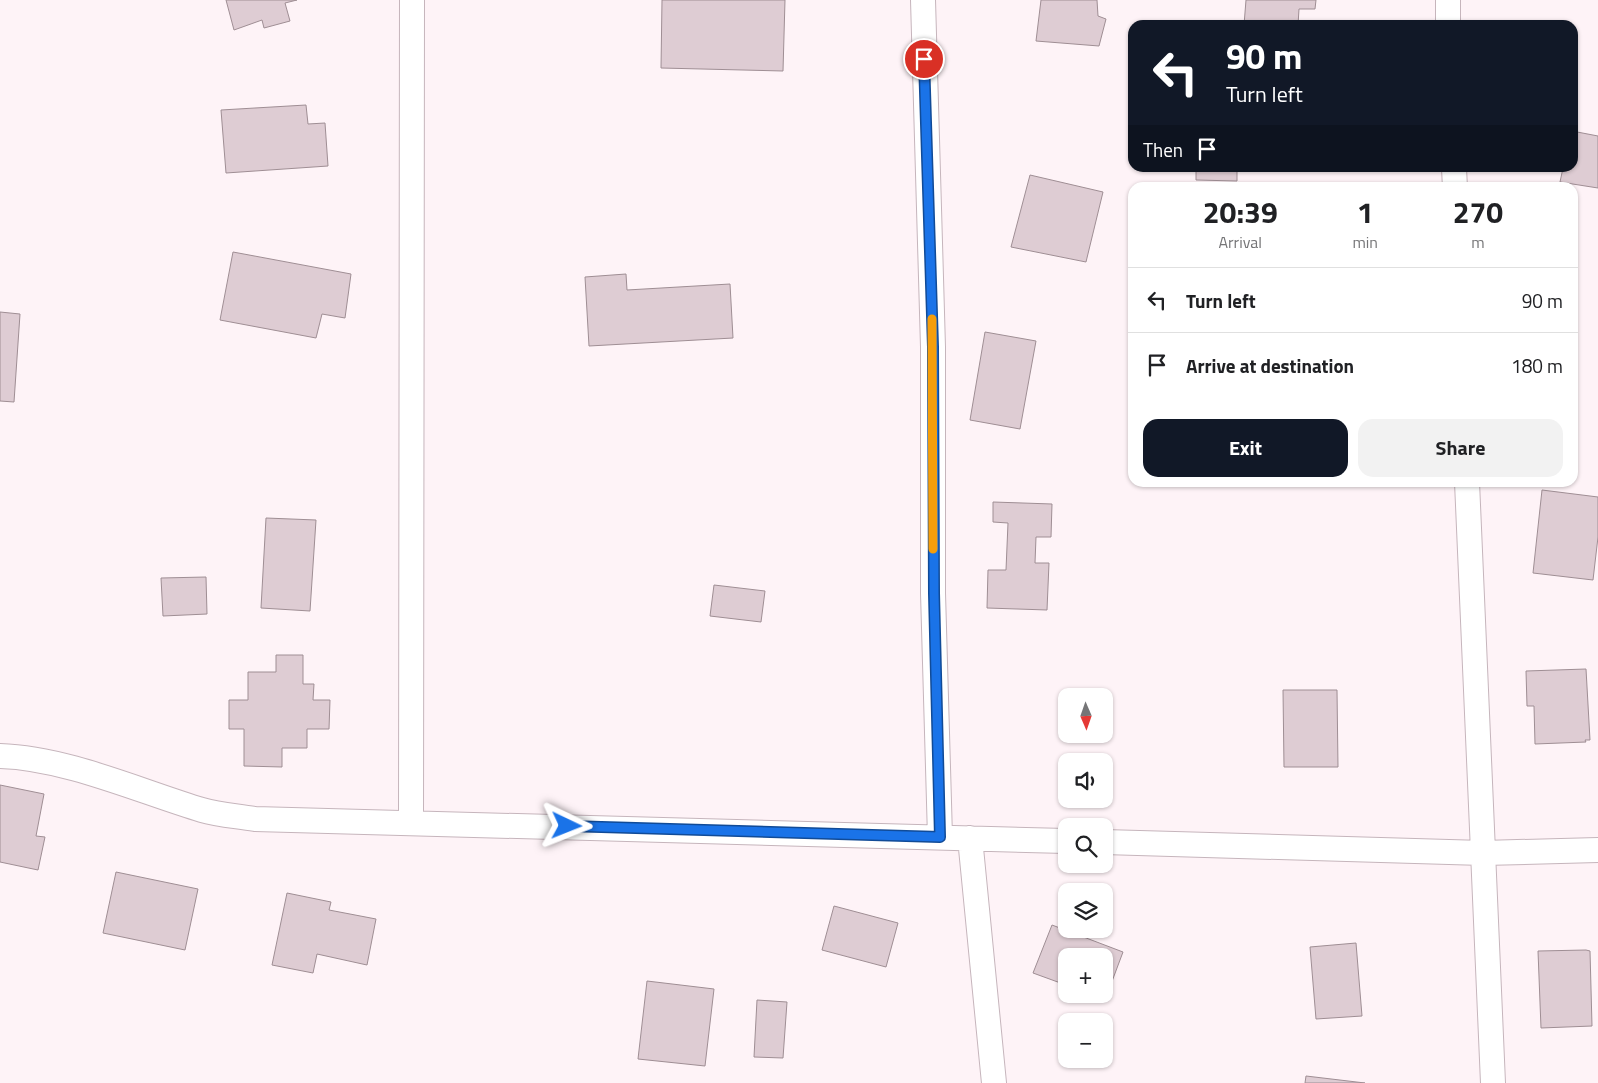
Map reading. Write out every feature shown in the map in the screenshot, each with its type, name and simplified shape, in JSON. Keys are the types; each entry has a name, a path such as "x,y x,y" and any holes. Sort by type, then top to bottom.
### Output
{"street":[{"path":"411,822 412,0"},
{"path":"923,0 933,347 934,593 940,837"},
{"path":"1448,0 1448,20"},
{"path":"1467,487 1492,1083"},
{"path":"0,756 15,756 94,774 205,811 255,819 1058,841"},
{"path":"970,838 994,1083"},
{"path":"1113,842 1483,853 1598,850"}],"building":[{"path":"226,0 297,0 285,3 290,21 264,28 262,20 234,30"},
{"path":"662,0 785,0 783,71 661,68"},
{"path":"1041,0 1097,0 1098,16 1106,19 1099,46 1036,41"},
{"path":"1246,0 1316,0 1315,9 1299,9 1298,20 1244,20"},
{"path":"306,105 308,124 325,123 328,166 226,173 221,110"},
{"path":"1578,132 1598,136 1598,188 1578,185 1578,182 1560,182 1562,172 1578,172"},
{"path":"1196,172 1237,172 1237,181 1196,180"},
{"path":"1030,175 1103,192 1086,262 1011,247"},
{"path":"233,252 351,274 345,318 322,314 316,338 220,320"},
{"path":"626,274 627,290 730,284 733,338 589,346 585,277"},
{"path":"0,312 20,314 14,402 0,401"},
{"path":"985,332 1036,341 1020,429 970,420"},
{"path":"1542,490 1598,497 1598,537 1593,580 1533,573"},
{"path":"993,502 1052,504 1051,537 1036,537 1035,563 1049,563 1047,610 987,608 988,570 1006,570 1008,523 993,522"},
{"path":"266,518 316,520 310,611 261,608"},
{"path":"206,577 207,614 163,616 161,578"},
{"path":"714,585 765,591 761,622 710,616"},
{"path":"276,655 303,655 303,684 314,684 313,700 330,700 329,729 307,729 307,748 282,748 282,767 244,766 244,729 229,729 229,700 248,700 248,672 276,672"},
{"path":"1586,669 1590,740 1585,740 1586,742 1535,744 1534,706 1527,706 1526,671"},
{"path":"1283,690 1337,690 1338,767 1284,767"},
{"path":"0,785 44,794 36,836 45,837 38,870 0,862"},
{"path":"116,872 198,889 185,950 103,933"},
{"path":"287,893 331,902 329,910 376,919 367,965 317,954 313,973 272,965"},
{"path":"834,906 898,923 886,967 822,950"},
{"path":"1052,925 1058,927 1058,938 1086,938 1112,948 1058,948 1058,982 1033,973"},
{"path":"1356,943 1362,1016 1316,1019 1310,947"},
{"path":"1113,948 1123,952 1113,979"},
{"path":"1538,951 1590,951 1592,1026 1541,1028"},
{"path":"647,981 714,989 705,1066 638,1059"},
{"path":"757,1000 787,1002 783,1058 754,1057"},
{"path":"1306,1076 1365,1083 1305,1083"}],"slow traffic":[{"path":"932,319 933,549"}],"route":[{"path":"567,826 940,837 934,593 933,347 924,59"}]}
